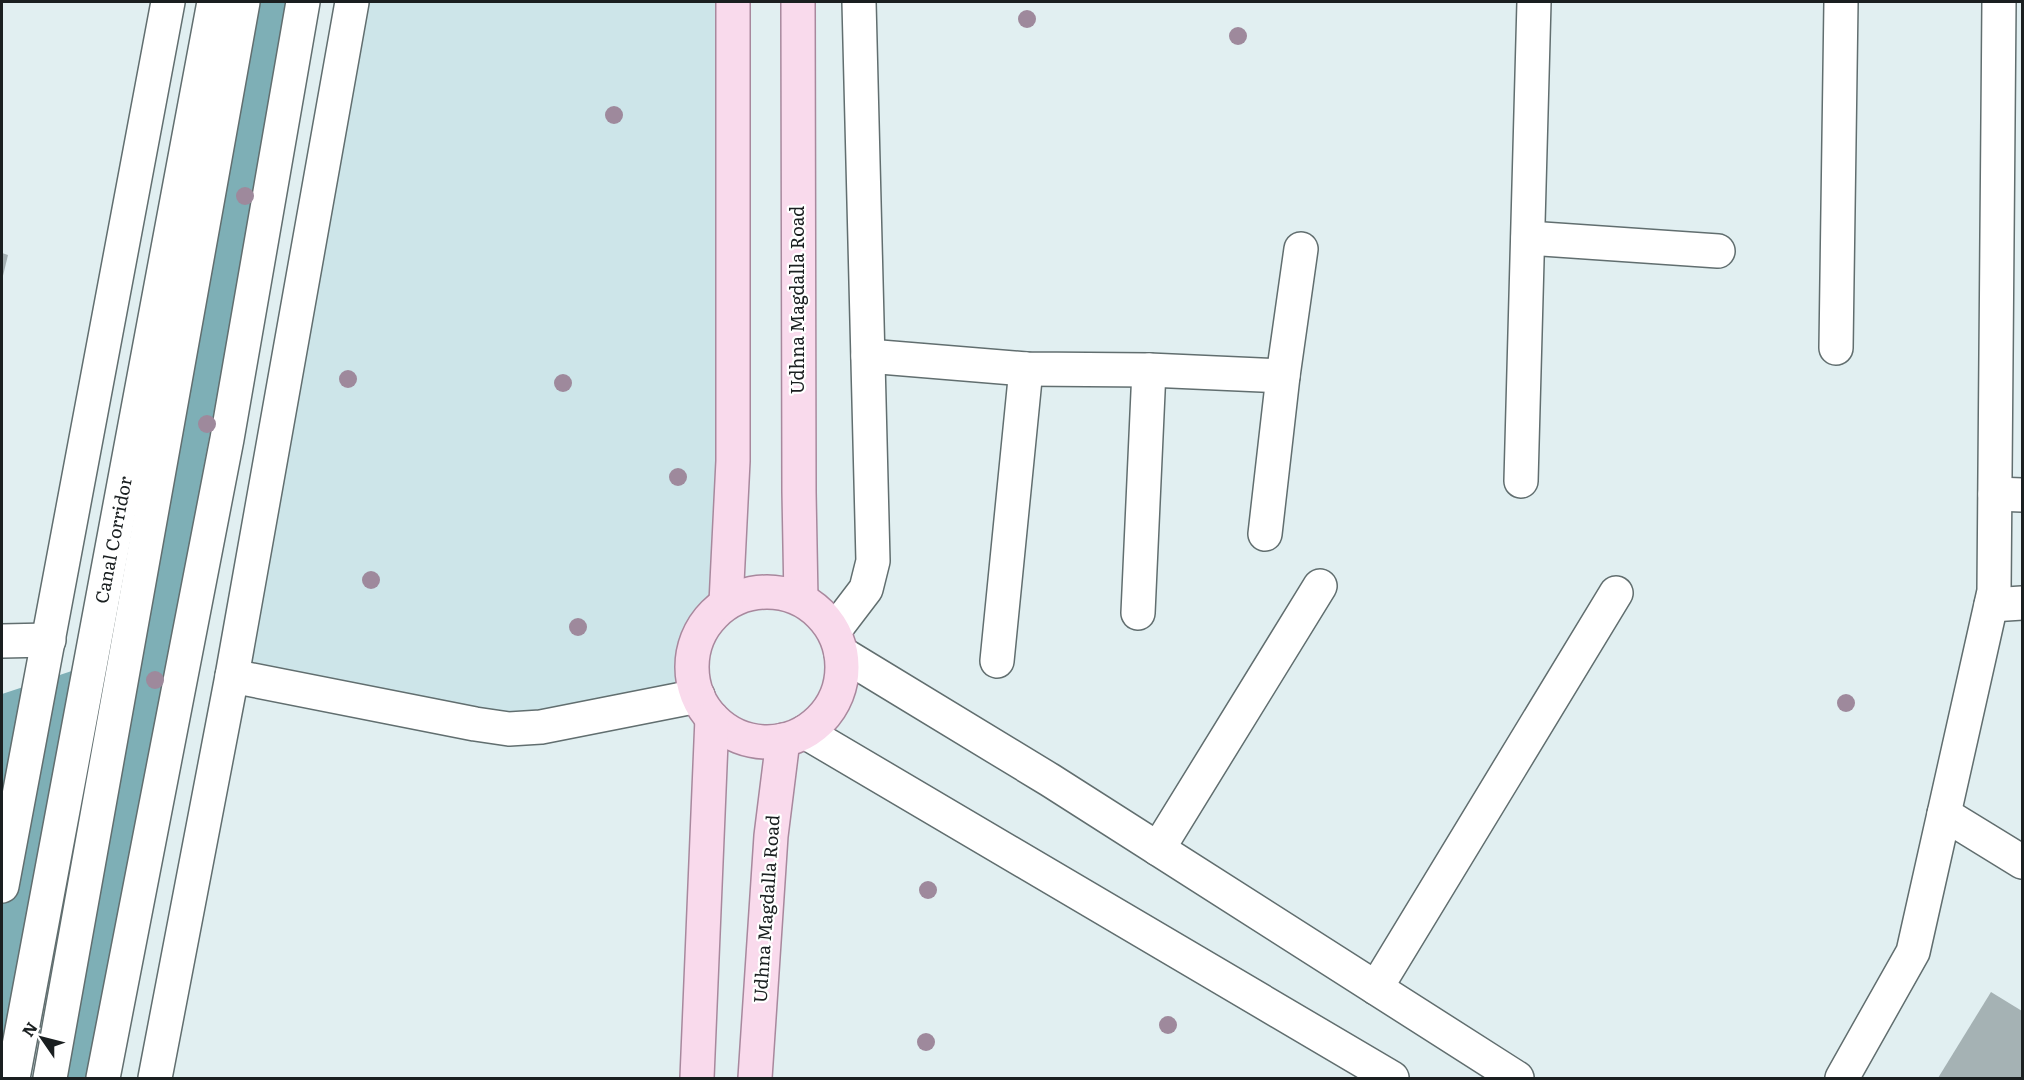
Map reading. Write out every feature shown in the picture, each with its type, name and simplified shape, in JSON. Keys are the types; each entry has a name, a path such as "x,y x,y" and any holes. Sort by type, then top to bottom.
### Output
{"main road":[{"path":"726,603 734,461 734,2"},
{"name":"Udhna Magdalla Road","path":"798,2 801,599"},
{"path":"697,1078 705,707 692,670 695,645 707,621 726,603 750,593 776,592 801,599 820,612 838,642 842,676 836,698 823,717 794,736 757,741 732,734 705,707"},
{"name":"Udhna Magdalla Road","path":"754,1078 771,836 794,736"}],"street":[{"path":"2,886 168,2"},
{"name":"Canal Corridor","path":"13,1078 214,2"},
{"path":"50,1078 243,2"},
{"path":"103,1078 227,439 303,2"},
{"path":"156,1078 232,676 352,2"},
{"path":"859,2 873,561 866,589 838,642 1517,1078"},
{"path":"1521,481 1534,2"},
{"path":"1836,348 1841,2"},
{"path":"1848,1076 1912,952 1944,814 2007,604 1994,591 2009,494 2010,146 1999,2"},
{"path":"1528,238 1718,251"},
{"path":"1266,534 1283,376 1301,249"},
{"path":"868,356 1026,369 1149,370 1283,376"},
{"path":"997,661 1026,369"},
{"path":"1138,613 1149,370"},
{"path":"1158,849 1320,586"},
{"path":"1376,988 1616,593"},
{"path":"2,641 48,640"},
{"path":"232,676 509,729 705,707"},
{"path":"794,736 1392,1078"},
{"path":"1944,814 2022,862"}],"shaded area":[{"path":"354,2 727,2 723,599 706,616 692,641 688,670 689,689 539,720 242,670"}],"water":[{"path":"93,664 2,1078 2,694"}],"building":[{"path":"2,253 8,255 2,280"},
{"path":"1991,992 2022,1011 2022,1078 1938,1078"}],"waterway":[{"path":"74,1078 273,2"}]}
